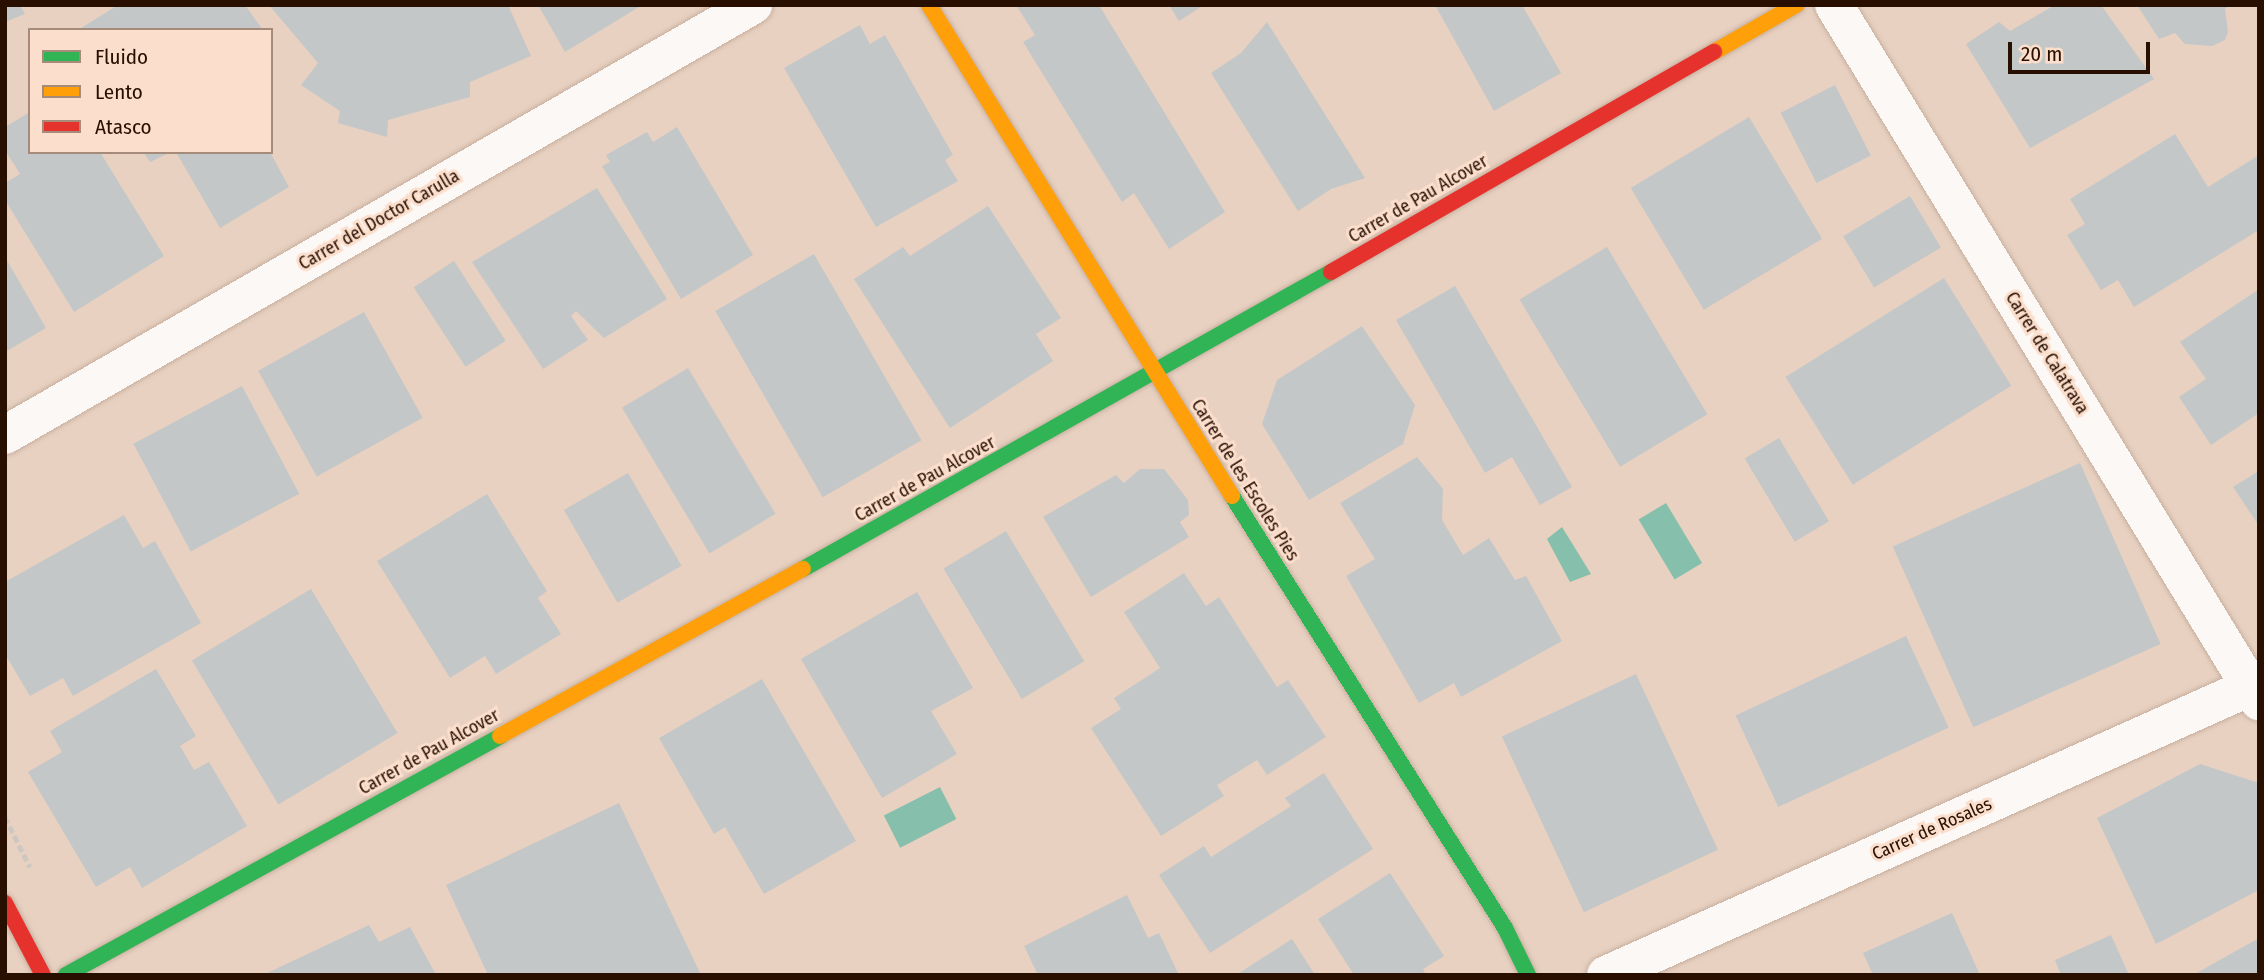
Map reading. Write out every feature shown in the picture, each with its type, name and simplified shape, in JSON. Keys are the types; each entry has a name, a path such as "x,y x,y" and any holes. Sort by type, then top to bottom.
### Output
{"street":[{"name":"Carrer del Doctor Carulla","path":"5,435 753,5"},
{"name":"Carrer de les Escoles Pies","path":"929,5 1505,928 1528,975"},
{"name":"Carrer de Pau Alcover","path":"66,975 1157,372 1796,5"},
{"name":"Carrer de Calatrava","path":"1834,5 2256,691"},
{"name":"Carrer de Rosales","path":"1606,975 2256,691"},
{"path":"5,903 43,975"}],"shaded area":[{"path":"1666,503 1702,563 1675,579 1639,519"},
{"path":"1562,527 1591,574 1570,582 1547,539"},
{"path":"940,787 956,819 900,848 884,816"}],"building":[{"path":"5,5 20,5 25,14 5,22"},
{"path":"118,5 245,5 262,28 81,28"},
{"path":"269,5 508,5 531,56 470,82 470,97 388,120 387,137 338,123 340,111 301,85 318,63"},
{"path":"538,5 638,5 639,7 565,52"},
{"path":"1016,5 1099,5 1225,212 1169,249 1134,193 1122,202 1023,42 1035,35"},
{"path":"1169,5 1204,5 1179,21"},
{"path":"1435,5 1522,5 1561,73 1494,111"},
{"path":"2055,5 2101,5 2154,79 2030,148 1966,44 1999,22 2010,31"},
{"path":"2137,5 2230,5 2225,9 2228,32 2225,40 2212,46 2185,44 2175,33 2159,39"},
{"path":"1267,22 1365,178 1331,189 1298,211 1211,73 1241,53"},
{"path":"860,25 870,44 885,35 953,155 945,160 958,181 876,227 784,68"},
{"path":"1835,85 1871,155 1817,183 1781,113"},
{"path":"28,113 28,154 101,154 164,256 74,312 5,200 5,183 20,174 5,150 5,127"},
{"path":"1749,117 1822,239 1704,310 1631,188"},
{"path":"677,127 753,255 681,299 602,166 610,162 606,155 647,132 653,142"},
{"path":"2175,134 2208,187 2259,155 2259,230 2134,307 2118,280 2101,290 2067,235 2085,224 2070,199"},
{"path":"144,154 167,154 150,162"},
{"path":"177,154 271,154 289,187 220,228"},
{"path":"597,188 667,299 604,338 576,311 571,316 588,340 543,369 472,262"},
{"path":"1910,196 1941,247 1874,288 1843,236"},
{"path":"988,206 1061,318 1036,334 1053,361 950,428 854,279 903,247 910,256"},
{"path":"1607,247 1707,414 1620,467 1520,300"},
{"path":"814,254 922,440 823,497 715,311"},
{"path":"5,257 46,328 5,352"},
{"path":"454,261 506,341 465,367 414,287"},
{"path":"1944,278 2011,386 1853,485 1785,377"},
{"path":"1455,286 1572,487 1540,505 1512,457 1485,473 1396,320"},
{"path":"2259,289 2259,413 2211,445 2179,397 2206,379 2180,342"},
{"path":"364,312 423,418 317,476 258,371"},
{"path":"1362,326 1415,405 1403,444 1309,500 1262,424 1277,380"},
{"path":"688,368 776,514 710,553 622,408"},
{"path":"242,386 299,494 191,551 133,444"},
{"path":"1779,438 1829,521 1795,542 1745,459"},
{"path":"1417,457 1443,489 1442,520 1463,555 1489,538 1515,580 1526,576 1562,641 1461,697 1454,683 1419,703 1346,576 1375,559 1340,503"},
{"path":"2080,463 2161,644 1973,727 1893,546"},
{"path":"1140,469 1164,469 1188,500 1189,515 1180,522 1189,537 1091,597 1043,517 1116,475 1124,483"},
{"path":"2259,471 2259,526 2233,487"},
{"path":"628,473 682,566 617,603 564,510"},
{"path":"487,494 547,591 538,598 561,634 496,674 485,656 450,678 377,561"},
{"path":"124,515 143,548 155,541 201,623 73,696 63,678 30,696 5,654 5,582"},
{"path":"1006,531 1084,661 1022,699 943,569"},
{"path":"1184,573 1206,606 1219,597 1277,687 1288,680 1326,737 1267,775 1257,760 1217,785 1224,796 1161,836 1091,728 1121,709 1114,698 1160,668 1124,612"},
{"path":"311,589 398,733 278,805 192,661"},
{"path":"917,592 973,688 931,711 957,754 882,798 801,659"},
{"path":"1906,636 1949,728 1778,807 1736,715"},
{"path":"156,669 196,736 180,746 194,770 209,762 247,826 142,888 130,867 96,887 28,772 62,752 50,731"},
{"path":"1636,674 1718,850 1584,912 1502,737"},
{"path":"762,679 856,841 764,894 725,827 714,834 659,738"},
{"path":"2200,764 2259,783 2259,890 2156,944 2097,818"},
{"path":"1324,773 1373,849 1210,953 1159,875 1204,846 1211,857 1291,806 1285,798"},
{"path":"619,803 701,975 488,975 446,885"},
{"path":"1390,873 1444,956 1423,969 1426,975 1354,975 1318,919"},
{"path":"1127,895 1148,938 1159,933 1179,975 1038,975 1024,946"},
{"path":"1952,913 1980,975 1873,975 1863,953"},
{"path":"369,925 379,942 410,927 435,973 263,975"},
{"path":"2111,935 2129,975 2061,975 2055,960"},
{"path":"2259,938 2259,975 2193,975"},
{"path":"1292,939 1315,975 1236,975"}],"traffic: fast":[{"path":"803,569 1331,272"},
{"path":"1232,496 1505,928 1528,975"},
{"path":"66,975 500,736"}],"traffic: slow":[{"path":"929,5 1232,496"},
{"path":"1714,52 1796,5"},
{"path":"500,736 803,569"}],"traffic: jam":[{"path":"1331,272 1714,52"},
{"path":"5,903 43,975"}]}
